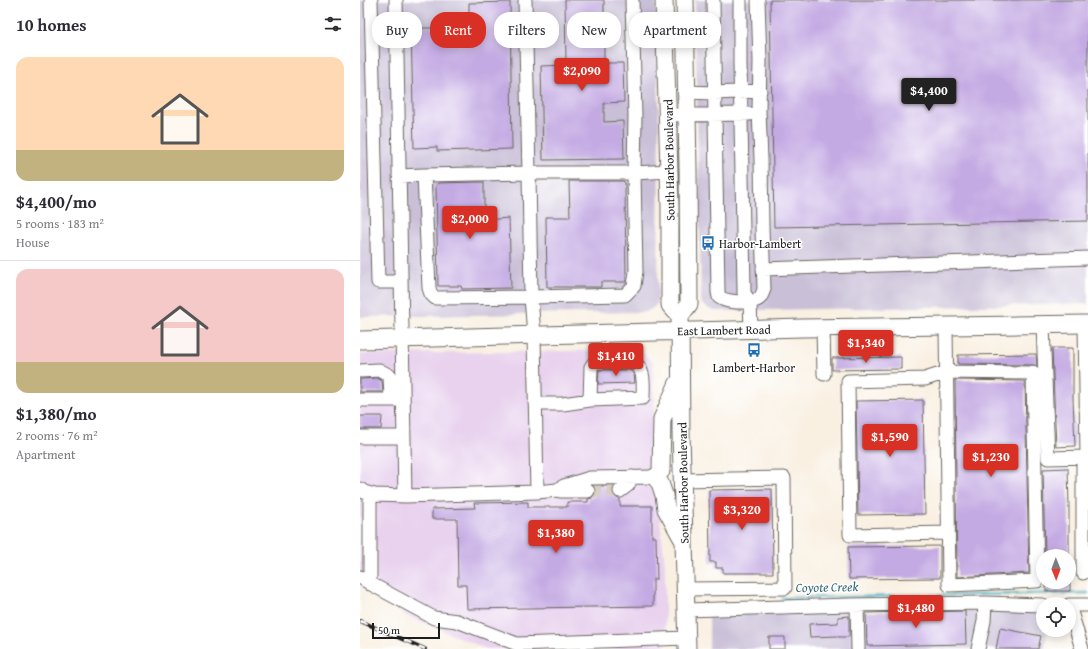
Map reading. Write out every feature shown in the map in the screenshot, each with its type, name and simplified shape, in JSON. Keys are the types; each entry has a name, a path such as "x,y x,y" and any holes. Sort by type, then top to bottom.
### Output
{"main road":[{"name":"South Harbor Boulevard","path":"664,0 668,115 670,305 680,324"},
{"name":"South Harbor Boulevard","path":"685,0 688,304 680,324 687,643"},
{"name":"East Lambert Road","path":"360,340 534,334 680,324 751,329 1087,324"},
{"path":"681,377 662,419 658,474 666,509 684,540"}],"lane":[{"path":"371,0 378,282 401,282"},
{"path":"396,0 402,339 397,400"},
{"path":"525,0 531,297 534,334 537,492"},
{"path":"424,175 429,288 431,294 435,298 625,295 634,286 636,271 634,172 635,116 632,0"},
{"path":"712,0 718,292 719,297 723,300 750,302 758,300 764,289 758,0"},
{"path":"740,0 740,92 744,293 750,302 751,329"},
{"path":"686,92 760,91"},
{"path":"668,115 760,114"},
{"path":"399,176 669,171"},
{"path":"763,269 1088,258"},
{"path":"1083,573 1085,548 1087,324"},
{"path":"1043,325 1048,458 1086,461"},
{"path":"946,326 947,372 949,585 1037,581 1033,372 947,372 925,379 848,381 850,535 948,534"},
{"path":"823,328 824,374"},
{"path":"536,404 563,404 590,400 643,398 643,378 641,370 632,362 594,363 591,367 590,400"},
{"path":"360,371 379,370 390,376 397,400 404,437 406,496"},
{"path":"360,400 397,400"},
{"path":"360,437 404,437"},
{"path":"557,490 564,486 590,478 632,477 658,474"},
{"path":"620,491 628,485 632,477"},
{"path":"683,480 784,478 785,588 685,589"},
{"path":"588,491 557,490 537,492 406,496 375,495 365,492 365,580 434,618 456,621 517,644 687,643"},
{"path":"686,610 985,603 1036,605"},
{"path":"978,649 984,621 985,603"},
{"path":"857,605 858,649"},
{"path":"1076,605 1088,605"},
{"path":"1076,629 1082,649"}],"shaded area":[{"path":"360,0 656,0 656,12 629,12 629,48 657,48 659,113 658,302 654,307 646,312 360,317"},
{"path":"695,0 1088,0 1088,304 715,311 702,304 696,48 721,48 721,12 695,12"},
{"path":"640,350 653,363 657,490 665,567 665,649 487,649 407,616 360,586 360,354"},
{"path":"1036,608 1036,637 1047,637 1044,649 709,649 709,615"}],"building":[{"path":"565,0 604,0 604,12 567,12 567,48 604,48 604,63 623,63 624,102 604,103 604,122 623,121 624,159 543,160 541,66 566,65"},
{"path":"770,0 1088,0 1088,221 774,227"},
{"path":"510,2 510,12 494,12 494,48 511,48 512,149 437,151 437,147 414,148 412,48 422,48 422,28 430,28 430,48 486,48 486,12 469,12 469,3"},
{"path":"569,181 623,181 625,183 626,282 601,282 601,287 547,287 546,217 570,217"},
{"path":"484,182 484,220 509,218 511,288 462,289 461,286 438,286 436,186 438,183"},
{"path":"1052,348 1073,348 1075,446 1056,447"},
{"path":"1036,354 1037,366 958,364 958,355"},
{"path":"901,357 901,369 832,370 832,358"},
{"path":"599,370 630,370 634,375 635,383 598,384"},
{"path":"377,378 382,381 383,392 360,392 360,379"},
{"path":"955,380 1025,381 1029,573 957,577"},
{"path":"923,400 925,514 858,515 856,401"},
{"path":"360,416 382,416 381,429 360,429"},
{"path":"1068,468 1069,549 1045,549 1043,469"},
{"path":"594,486 614,486 612,492 614,496 620,499 620,506 652,506 652,537 656,537 657,579 653,579 653,606 467,609 466,585 458,585 457,519 432,519 432,509 475,508 474,503 528,502 528,507 567,507 567,502 588,502 588,499 595,495 596,491"},
{"path":"772,489 773,573 723,573 723,568 716,568 716,562 710,562 709,490"},
{"path":"940,546 940,578 849,579 848,547"},
{"path":"1046,589 1070,589 1070,591 1046,591"},
{"path":"965,611 966,644 867,646 866,613 905,612 905,616 928,615 928,612"},
{"path":"849,616 849,637 810,637 809,624 838,623 838,617"},
{"path":"1000,628 1041,637 1038,649 996,649"},
{"path":"769,637 785,637 785,649 769,649"}],"waterway":[{"name":"Coyote Creek","path":"782,598 1088,593"}],"tunnel":[{"path":"588,491 620,491"}],"railway":[{"path":"360,621 425,649"}],"place":[{"name":"Harbor-Lambert","path":"708,243"},
{"name":"Lambert-Harbor","path":"754,350"}]}
